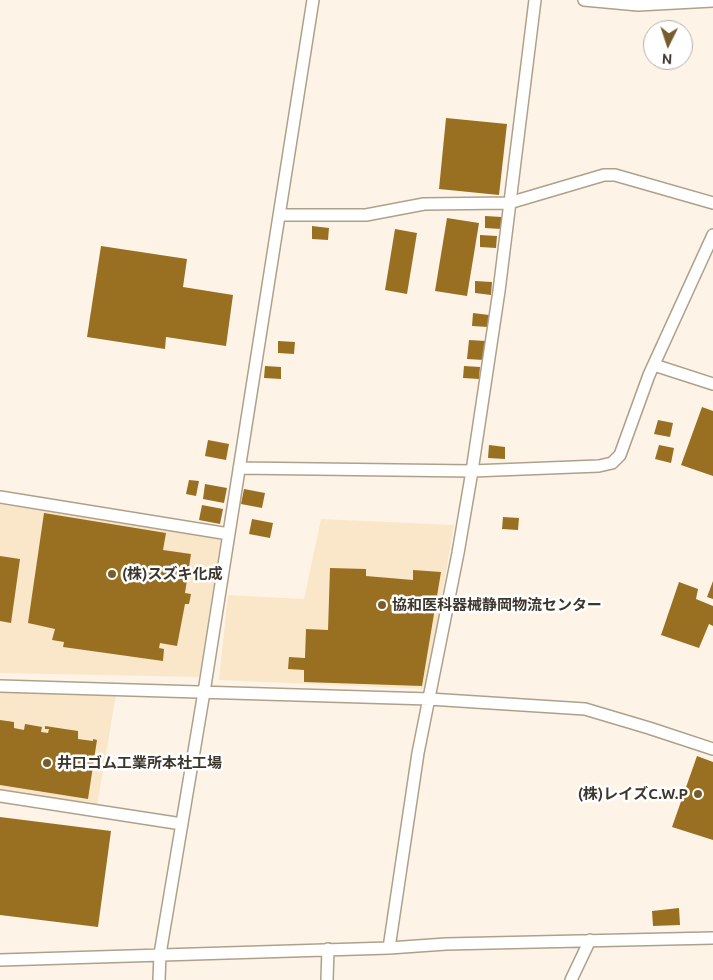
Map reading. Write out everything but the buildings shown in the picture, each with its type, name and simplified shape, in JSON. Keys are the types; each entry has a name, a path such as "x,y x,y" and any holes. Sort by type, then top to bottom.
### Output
{"street":[{"path":"159,980 160,954 204,692 313,0"},
{"path":"389,948 418,753 458,553 472,471 499,291 535,0"},
{"path":"584,0 638,5 713,1"},
{"path":"279,215 366,215 424,204 510,203 604,175 615,175 713,203"},
{"path":"239,468 472,471 600,466 612,463 620,456 649,375 713,235"},
{"path":"654,365 713,384"},
{"path":"0,497 229,534"},
{"path":"0,686 429,699 585,709 713,749"},
{"path":"0,796 182,824"},
{"path":"0,960 389,948 446,944 713,938"},
{"path":"571,980 590,940"},
{"path":"327,980 328,949"}],"shaded area":[{"path":"0,504 221,538 199,677 0,673"},
{"path":"321,519 454,525 426,689 219,680 228,595 304,599"},
{"path":"0,692 116,695 97,806 0,792"}],"place":[{"name":"(株)スズキ化成","path":"112,574"},
{"name":"協和医科器械静岡物流センター","path":"382,605"},
{"name":"井口ゴム工業所本社工場","path":"47,763"},
{"name":"(株)レイズC.W.P","path":"698,794"}]}
